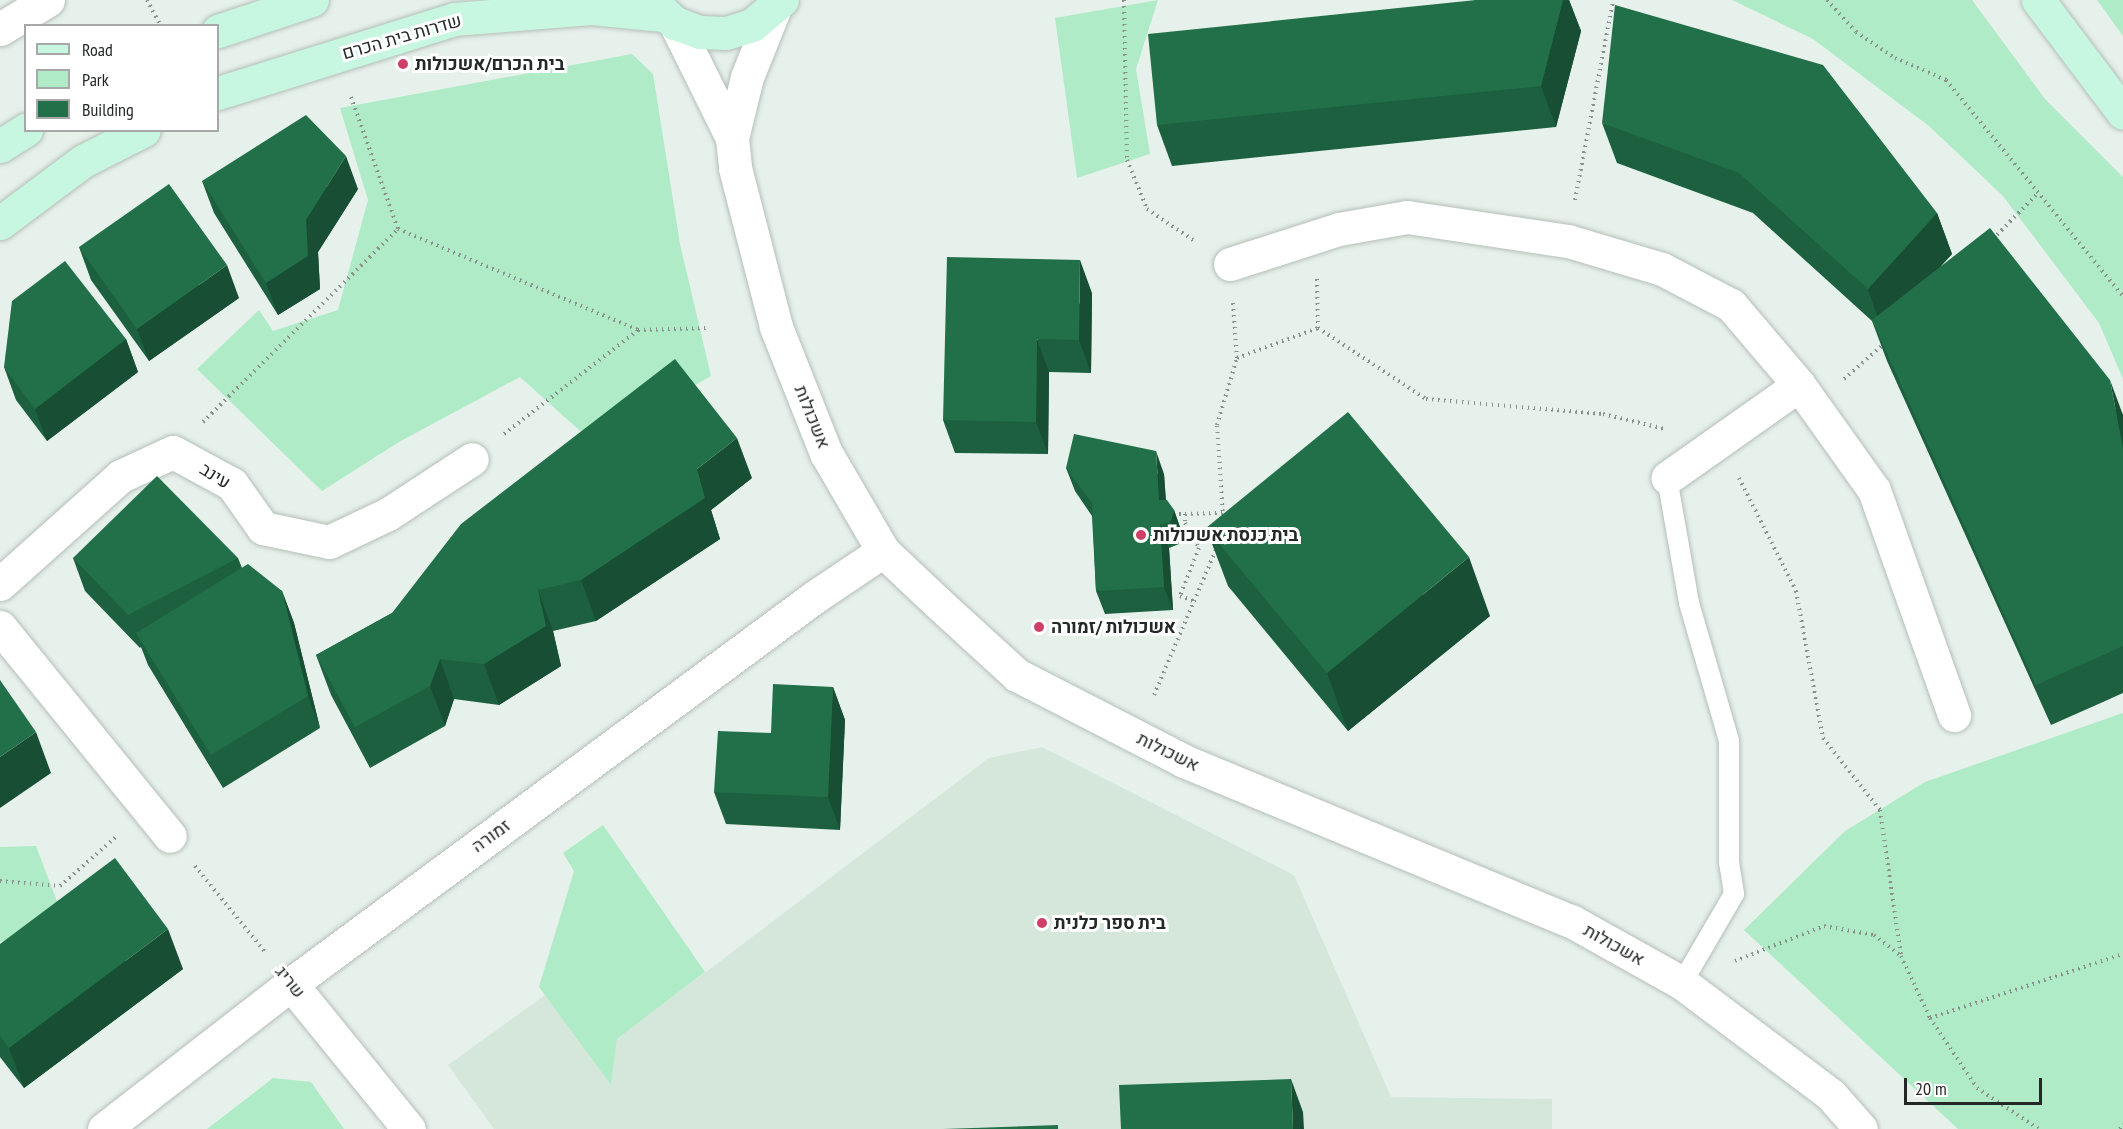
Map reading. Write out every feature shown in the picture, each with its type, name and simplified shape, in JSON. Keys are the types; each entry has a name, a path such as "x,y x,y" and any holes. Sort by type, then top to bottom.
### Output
{"street":[{"path":"0,29 48,0"},
{"path":"219,31 312,0"},
{"path":"2038,0 2123,113"},
{"name":"שדרות בית הכרם","path":"219,93 454,19 591,8 663,13 700,32 726,33 752,25 778,5"},
{"name":"אשכולות","path":"778,5 747,77 732,138 735,168 776,327 826,453 883,551 1017,675 1184,761 1571,921 1682,982 1831,1095 1861,1129"},
{"name":"אשכולות","path":"663,13 732,138"},
{"path":"0,146 24,131"},
{"path":"0,223 83,161 140,132"},
{"path":"1230,264 1339,229 1407,217 1568,241 1662,269 1731,305 1807,395 1874,490 1954,715"},
{"path":"1667,478 1720,441 1807,395"},
{"path":"0,584 121,476 173,452"},
{"name":"עינב","path":"173,452 232,483 263,528 329,542 388,514 472,459"},
{"name":"זמורה","path":"104,1129 291,984 816,596 883,551"},
{"path":"0,627 170,836"},
{"name":"שריג","path":"291,984 409,1129"}],"lane":[{"path":"1667,478 1689,603 1730,741 1730,862 1734,894 1682,982"}],"path":[{"path":"147,0 160,24"},
{"path":"1124,0 1126,160 1147,209 1230,264 1237,358 1216,425 1224,522"},
{"path":"1568,241 1613,0"},
{"path":"1827,0 1856,32 1894,58 1946,80 2123,296"},
{"path":"351,97 398,229 638,330 708,328"},
{"path":"1991,241 2038,193"},
{"path":"173,452 398,229"},
{"path":"1237,358 1318,328 1426,399 1602,414 1720,441 1796,591 1823,738 1880,810 1901,956 1930,1018 1977,1088 2039,1129"},
{"path":"472,459 638,330"},
{"path":"1807,395 1893,336"},
{"path":"1167,514 1223,513"},
{"path":"1185,514 1185,523 1199,548 1180,596 1194,601"},
{"path":"1154,695 1220,540"},
{"path":"0,881 60,886 148,809"},
{"name":"שריג","path":"170,836 291,984"},
{"path":"1729,963 1824,927 1874,935 1901,956"},
{"path":"1930,1018 2123,954"}],"shaded area":[{"name":"בית ספר כלנית","path":"1042,747 1294,875 1391,1097 1552,1099 1552,1129 494,1129 448,1065 545,995 611,1084 617,1039 989,758"}],"green space":[{"path":"1158,0 1136,69 1150,154 1077,178 1055,18"},
{"path":"1732,0 1972,0 2045,99 2123,177 2123,379 2099,323 2003,196 1929,126 1813,39"},
{"path":"2097,0 2123,0 2123,36"},
{"path":"632,54 653,74 680,244 711,376 638,418 599,448 520,377 399,442 322,491 197,369 259,310 273,331 338,310 368,200 340,108"},
{"path":"2123,713 2123,1129 1958,1129 1744,930 1845,831 1925,782"},
{"path":"603,825 705,972 617,1039 611,1085 539,987 574,871 563,853"},
{"path":"36,846 64,920 0,942 0,847"},
{"path":"273,1078 311,1082 344,1129 207,1129"}],"building":[{"path":"1476,0 1563,0 1541,86 1157,125 1148,34"},
{"path":"1615,5 1823,65 1937,213 1868,289 1739,173 1602,123"},
{"path":"306,115 346,156 306,220 308,256 266,283 202,181"},
{"path":"169,184 227,265 137,329 79,247"},
{"path":"1990,228 2110,380 2123,449 2123,646 2036,685 1872,320"},
{"path":"947,257 1080,260 1079,340 1037,339 1036,422 943,420"},
{"path":"65,261 126,339 35,409 4,367 12,301"},
{"path":"675,359 737,438 697,469 705,498 581,580 538,590 546,626 484,664 440,659 430,686 355,727 316,655 392,613 461,524"},
{"path":"1348,412 1469,557 1327,673 1206,528"},
{"name":"בית כנסת אשכולות","path":"1074,434 1156,451 1159,500 1167,500 1174,510 1171,521 1160,525 1164,587 1096,591 1092,503 1066,468"},
{"path":"157,476 238,558 128,615 73,558"},
{"path":"248,564 282,591 308,696 211,755 136,633"},
{"path":"0,680 36,732 0,757"},
{"path":"773,684 833,687 828,797 714,792 718,731 771,733"},
{"path":"115,858 168,929 9,1048 0,1036 0,944"},
{"path":"1291,1079 1293,1129 1121,1129 1119,1085"},
{"path":"1058,1125 1058,1129 943,1129"}],"place":[{"name":"בית הכרם/אשכולות","path":"403,64"},
{"name":"בית כנסת אשכולות","path":"1141,535"},
{"name":"אשכולות /זמורה","path":"1039,627"},
{"name":"בית ספר כלנית","path":"1042,923"}]}
